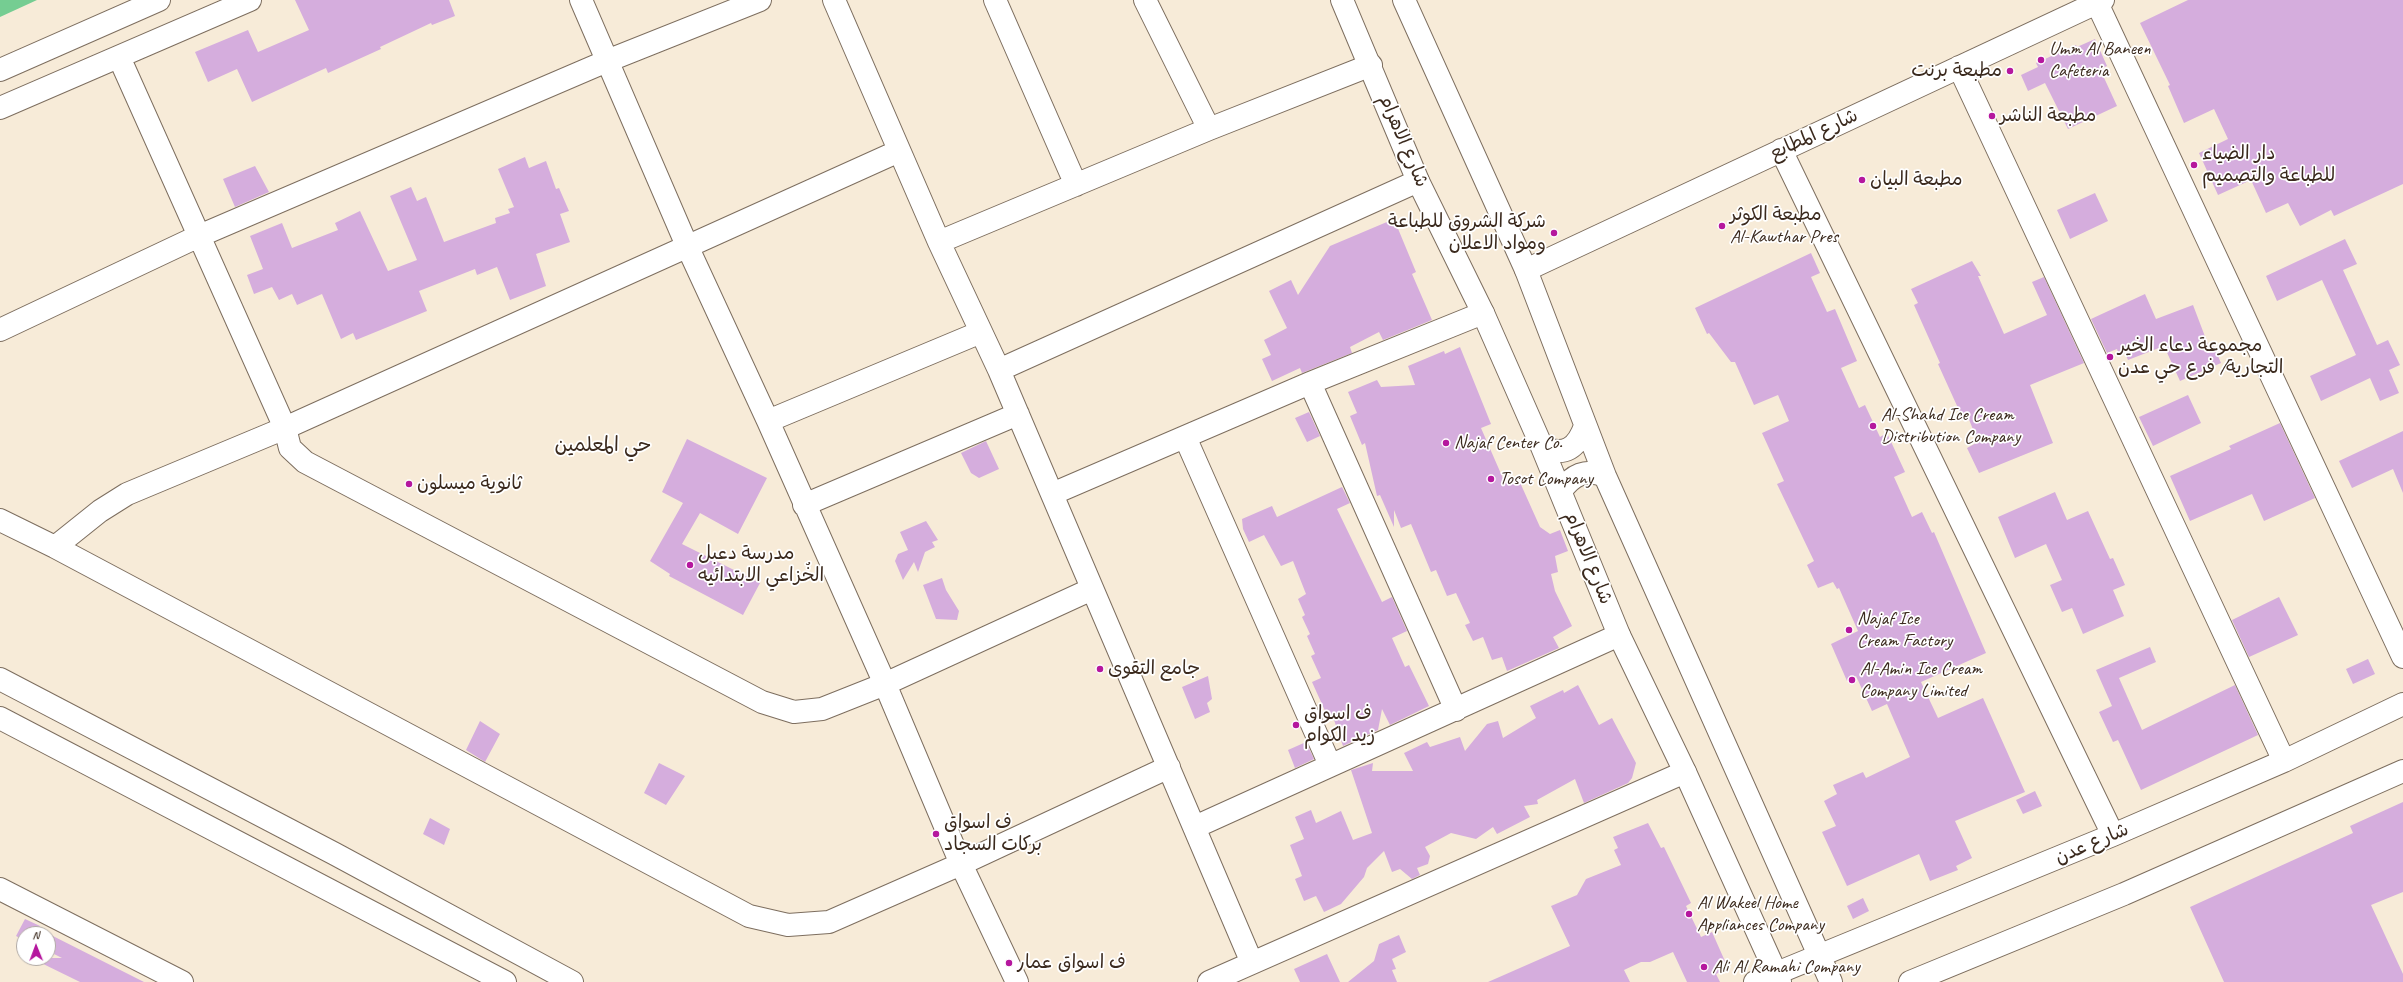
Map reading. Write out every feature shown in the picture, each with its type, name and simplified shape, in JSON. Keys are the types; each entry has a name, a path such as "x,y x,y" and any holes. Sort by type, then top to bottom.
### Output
{"street":[{"path":"0,70 160,0"},
{"path":"0,108 250,0"},
{"path":"580,0 688,248 768,421 804,505 885,684 961,864 1016,982"},
{"path":"0,330 199,236 607,62 760,0"},
{"path":"834,0 939,242 999,370 1252,963"},
{"path":"995,0 1076,185"},
{"path":"1145,0 1209,129"},
{"name":"شارع الاهرام","path":"1342,0 1371,65 1418,181 1483,313 1542,447 1619,635 1685,772 1778,977"},
{"path":"1404,0 1526,270 1605,476 1818,957 1831,982"},
{"path":"2100,2 2403,657"},
{"name":"شارع المطابع","path":"1526,270 2100,2"},
{"path":"119,57 284,428 290,448 305,462 762,702 794,712 822,710 885,684 1092,589"},
{"path":"939,242 1209,129 1371,65"},
{"path":"1959,67 2284,761"},
{"path":"1781,150 2113,835"},
{"path":"55,547 100,511 127,494 284,428 688,248 900,151"},
{"path":"999,370 1418,181"},
{"path":"1052,494 1310,383 1483,313"},
{"path":"768,421 981,332"},
{"path":"1310,383 1456,710"},
{"path":"804,505 1018,414"},
{"path":"1542,447 1559,451 1570,448 1576,445 1585,426"},
{"path":"1185,437 1330,765"},
{"path":"1561,492 1567,483 1582,473 1598,473 1605,476"},
{"path":"0,520 55,547 750,916 788,925 829,922 961,864 1169,767"},
{"path":"1195,827 1619,635"},
{"path":"0,679 335,854 572,982"},
{"name":"شارع عدن","path":"1755,982 1778,977 1818,957 2113,835 2284,761 2403,704"},
{"path":"0,718 319,883 505,982"},
{"path":"1910,982 2124,894 2403,771"},
{"path":"1209,982 1685,772"},
{"path":"319,883 335,854"},
{"path":"0,889 182,982"}],"green space":[{"path":"0,0 37,0 0,17"}],"building":[{"path":"295,0 449,0 455,16 432,25 431,23 380,47 381,49 328,73 326,68 252,102 237,69 208,82 195,52 248,30 258,52 309,30"},
{"path":"2188,0 2403,0 2403,184 2334,216 2331,210 2300,226 2288,203 2266,213 2251,180 2218,195 2199,153 2228,139 2214,109 2184,123 2168,86 2170,85 2140,23"},
{"path":"2095,39 2107,66 2100,69 2117,106 2068,129 2045,83 2028,91 2021,75 2038,67 2036,63 2076,45 2077,47"},
{"path":"525,157 529,168 546,161 556,189 559,188 569,211 560,214 570,242 536,254 546,286 510,300 497,267 477,275 475,269 419,291 427,311 356,340 353,333 341,339 322,294 297,305 292,294 279,300 272,287 254,294 247,275 263,269 250,236 282,223 292,248 338,230 335,223 360,211 388,271 417,260 390,196 411,187 417,201 426,197 444,242 496,223 495,218 510,213 508,209 514,207 498,169"},
{"path":"255,166 269,192 235,207 223,179"},
{"path":"2095,193 2108,221 2070,239 2057,210"},
{"path":"1394,219 1416,272 1412,274 1432,320 1383,340 1379,332 1350,347 1352,353 1302,373 1300,368 1272,381 1262,359 1271,355 1264,340 1287,328 1269,291 1291,280 1298,295 1330,246"},
{"path":"2345,239 2357,264 2343,270 2377,345 2388,340 2400,365 2389,370 2399,393 2380,401 2370,378 2321,401 2310,376 2356,355 2322,280 2277,301 2266,276"},
{"path":"1811,253 1820,273 1811,277 1827,312 1835,309 1857,361 1841,368 1859,408 1865,405 1880,437 1887,433 1905,472 1894,477 1912,517 1922,512 1932,533 1934,532 1986,653 1921,682 1938,718 1983,698 2025,792 1955,821 1972,858 1956,866 1958,870 1930,881 1919,854 1847,886 1822,832 1836,826 1824,801 1837,794 1833,785 1863,772 1866,778 1910,757 1887,704 1872,711 1856,676 1847,681 1831,644 1858,631 1839,588 1837,589 1833,582 1818,588 1807,565 1814,561 1777,484 1784,481 1762,433 1789,421 1778,395 1754,405 1735,362 1731,362 1709,333 1707,334 1695,308"},
{"path":"1972,261 1981,276 1978,276 2004,334 2047,315 2032,282 2044,277 2084,363 2030,385 2053,443 1979,473 1967,448 1978,442 1968,417 1963,419 1938,364 1940,363 1914,305 1918,303 1911,289"},
{"path":"2145,294 2156,319 2193,305 2209,347 2213,345 2221,363 2180,381 2164,346 2128,360 2125,353 2119,355 2117,349 2107,353 2091,319"},
{"path":"1460,347 1491,424 1481,428 1505,483 1518,478 1540,527 1550,534 1560,530 1568,551 1555,556 1558,572 1551,574 1555,591 1572,626 1553,637 1559,648 1507,671 1502,657 1492,660 1483,637 1473,641 1465,625 1470,623 1456,593 1447,596 1436,570 1431,572 1411,524 1401,528 1394,510 1394,527 1380,495 1377,496 1365,443 1362,445 1350,416 1357,413 1348,392 1377,380 1381,387 1415,385 1408,366 1444,351 1445,354"},
{"path":"2188,395 2201,423 2153,446 2139,417"},
{"path":"1309,412 1320,436 1307,442 1295,418"},
{"path":"2280,423 2315,498 2264,521 2252,494 2190,521 2170,476 2231,449 2229,446"},
{"path":"2403,431 2403,493 2393,469 2352,488 2339,461"},
{"path":"687,439 767,478 738,534 700,513 682,544 760,583 743,615 669,576 670,574 650,561 683,503 662,492"},
{"path":"986,441 999,469 979,478 971,473 961,453"},
{"path":"1342,487 1350,503 1337,509 1382,602 1392,597 1407,631 1392,638 1405,667 1409,665 1429,706 1390,725 1382,709 1378,730 1343,746 1333,717 1329,711 1326,713 1312,682 1321,678 1311,656 1315,654 1307,636 1310,634 1302,617 1305,615 1298,599 1306,594 1293,561 1281,566 1264,535 1249,542 1243,529 1242,519 1272,506 1277,517"},
{"path":"2055,492 2067,520 2088,511 2110,559 2113,558 2125,585 2113,590 2124,616 2083,634 2072,608 2062,612 2050,585 2062,580 2046,544 2015,558 1998,517"},
{"path":"926,521 938,540 932,542 935,547 925,552 918,572 914,562 903,580 895,561 898,554 908,550 900,532"},
{"path":"942,578 946,590 959,611 957,620 936,619 923,585"},
{"path":"2279,597 2298,635 2249,657 2232,620"},
{"path":"2150,647 2156,662 2119,678 2142,730 2235,685 2258,735 2141,790 2118,740 2113,742 2099,712 2112,706 2096,670"},
{"path":"2368,659 2375,674 2353,684 2346,669"},
{"path":"1208,676 1212,699 1207,703 1210,712 1195,719 1182,687"},
{"path":"1578,685 1599,725 1612,718 1636,763 1632,778 1628,783 1584,803 1575,779 1537,800 1538,804 1524,806 1530,817 1497,834 1493,827 1476,839 1451,833 1425,847 1430,856 1428,864 1417,868 1420,875 1412,879 1400,869 1392,872 1384,851 1367,868 1364,877 1341,904 1324,912 1316,896 1304,901 1295,879 1302,876 1290,845 1304,839 1295,817 1311,810 1316,823 1341,811 1353,840 1372,833 1351,770 1373,763 1372,771 1413,771 1404,753 1427,742 1430,747 1460,737 1465,751 1487,724 1498,721 1503,738 1536,718 1530,706 1563,690 1564,693"},
{"path":"480,721 500,734 485,762 466,750"},
{"path":"1306,742 1314,759 1295,768 1288,750"},
{"path":"659,763 685,776 666,805 644,793"},
{"path":"2035,791 2042,806 2023,814 2016,800"},
{"path":"2403,802 2403,892 2371,905 2403,974 2403,982 2224,982 2190,907 2353,833 2350,826"},
{"path":"430,818 450,829 444,845 423,834"},
{"path":"1648,823 1661,848 1664,847 1691,903 1686,906 1701,937 1712,932 1728,968 1716,974 1720,982 1687,982 1673,952 1650,962 1641,962 1624,970 1630,982 1488,982 1570,946 1551,906 1577,895 1586,879 1621,865 1614,850 1618,848 1613,837"},
{"path":"1863,898 1869,911 1853,919 1847,906"},
{"path":"25,919 40,926 21,926"},
{"path":"1399,935 1406,952 1392,959 1396,969 1392,970 1397,982 1348,982 1374,961 1379,944"},
{"path":"56,938 144,982 80,982 47,966 56,966 56,958 62,958 56,955"},
{"path":"1327,954 1340,982 1300,982 1294,969"}],"place":[{"name":"Umm Al Baneen Cafeteria","path":"2041,60"},
{"name":"مطبعة برنت","path":"2010,71"},
{"name":"مطبعة الناشر","path":"1992,116"},
{"name":"دار الضياء للطباعة والتصميم","path":"2194,165"},
{"name":"مطبعة البيان","path":"1862,180"},
{"name":"مطبعة الكوثر Al-Kawthar Pres","path":"1722,226"},
{"name":"شركة الشروق للطباعة ومواد الاعلان","path":"1554,233"},
{"name":"مجموعة دعاء الخير التجارية/ فرع حي عدن","path":"2110,357"},
{"name":"Al-Shahd Ice Cream Distribution Company","path":"1873,426"},
{"name":"Najaf Center Co.","path":"1446,443"},
{"name":"Tosot Company","path":"1491,479"},
{"name":"ثانوية ميسلون","path":"409,484"},
{"name":"مدرسة دعبل الخُزاعي الابتدائيه","path":"690,565"},
{"name":"Najaf Ice Cream Factory","path":"1849,630"},
{"name":"جامع التقوى","path":"1100,669"},
{"name":"Al-Amin Ice Cream Company Limited","path":"1852,680"},
{"name":"ف اسواق زيد الكوام","path":"1296,725"},
{"name":"ف اسواق بركات السجاد","path":"936,834"},
{"name":"Al Wakeel Home Appliances Company","path":"1689,914"},
{"name":"ف اسواق عمار","path":"1009,963"},
{"name":"Ali Al Ramahi Company","path":"1704,967"}],"district":[{"name":"حي المعلمین","path":"603,446"}]}
